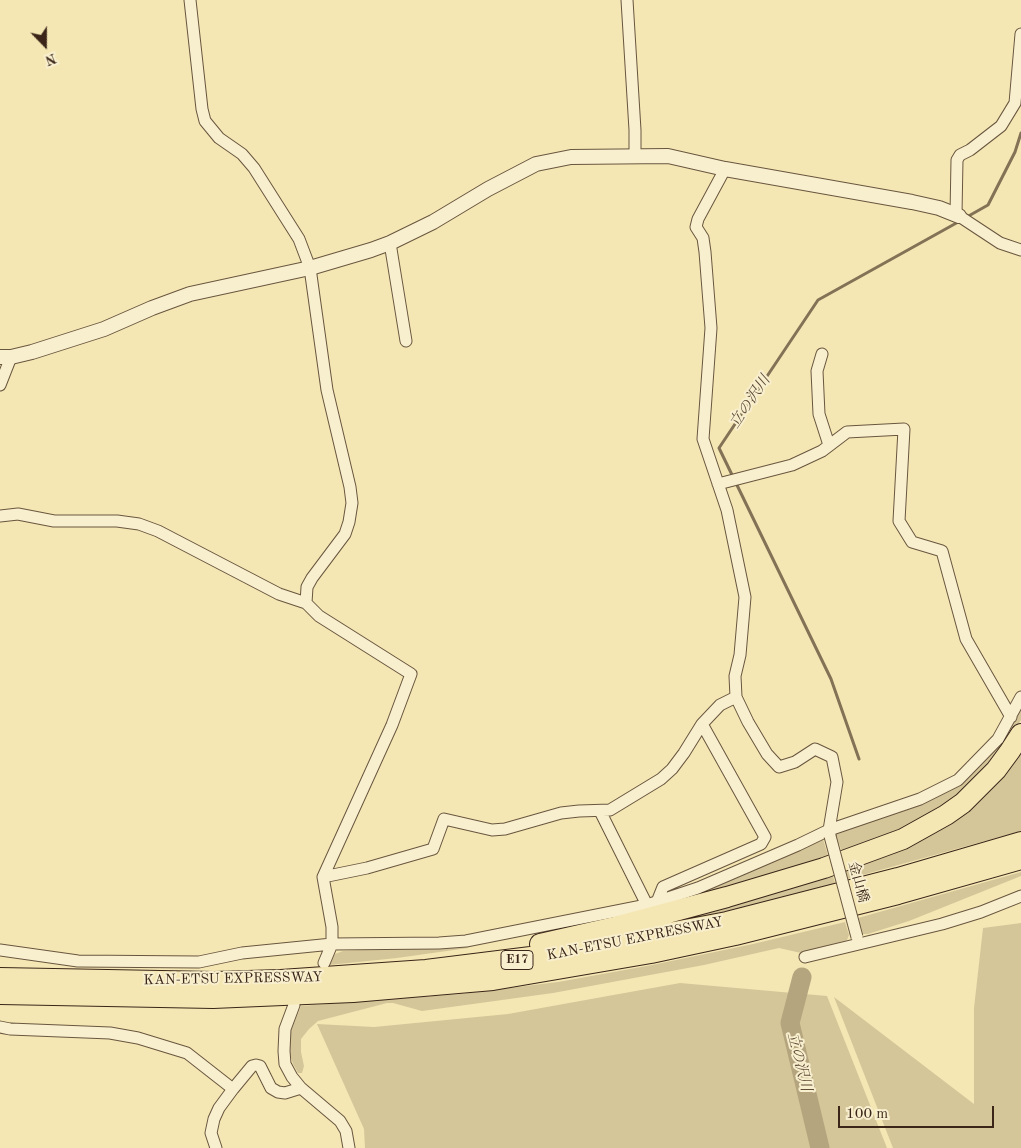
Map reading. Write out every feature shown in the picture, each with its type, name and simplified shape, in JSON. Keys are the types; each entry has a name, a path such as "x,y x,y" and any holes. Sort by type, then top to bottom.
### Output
{"highway":[{"path":"356,976 468,959 564,939 727,897 874,851 925,828 963,803 996,770 1010,752 1016,725"},
{"name":"KAN-ETSU EXPRESSWAY","path":"0,978 214,982 356,976 502,962 563,954 727,922 1021,842"},
{"name":"KAN-ETSU EXPRESSWAY","path":"0,994 86,997 231,998 354,992 493,980 651,953 736,935 898,894 1021,859"}],"street":[{"path":"190,0 202,109 205,121 219,138 242,154 254,168 299,239 310,268 327,390 352,503 345,534 312,578 307,587 306,603"},
{"path":"627,0 635,156"},
{"path":"957,215 957,160 960,155 970,150 1001,126 1015,103 1021,34"},
{"path":"0,384 6,357 32,352 104,329 190,294 310,268 390,243 433,222 488,189 536,164 571,157 668,156 725,170 912,202 939,208 957,215 1000,243 1021,250"},
{"path":"725,170 698,219 696,227 703,238 711,328 703,439 727,510 745,597 740,655 735,676 736,697 767,754 779,766 795,762 815,749 832,757 837,782 829,833"},
{"path":"390,243 406,341"},
{"path":"822,354 817,371 820,414 829,445"},
{"path":"718,484 792,465 822,451 847,432 904,429 899,521 912,542 942,551 966,639 1016,725"},
{"path":"0,516 18,514 54,521 117,521 139,524 279,594 306,603 319,616 411,674 392,725 323,877 332,928 332,944 324,963"},
{"path":"323,877 367,868 433,848 444,819 492,830 505,829 561,813 579,810 610,810 661,779 672,769 684,753 702,724 720,705 736,697"},
{"path":"0,950 78,961 200,962 242,953 332,944 466,941 652,903 698,888 829,833 920,799 958,780 998,739 1016,725 1021,697"},
{"path":"652,903 663,887 761,844 765,837 702,724"},
{"path":"600,811 652,903"},
{"name":"金山橋","path":"829,833 860,939"},
{"path":"805,957 860,939 942,924 981,912 1021,896"},
{"path":"294,1004 285,1029 285,1064 301,1088 340,1121 346,1131 349,1148"},
{"path":"0,1027 110,1033 138,1038 187,1053 233,1089"},
{"path":"216,1148 212,1133 214,1120 219,1108 252,1066 260,1066 271,1088 278,1092 285,1093 301,1088"}],"shaded area":[{"path":"1021,705 1021,720 1000,755 945,808 922,821 843,854 835,834 949,789"},
{"path":"1021,751 1021,831 848,879 845,870 884,856 947,826"},
{"path":"823,839 829,859 689,899 688,896 779,860"},
{"path":"1021,872 1021,876 909,921 863,934 858,918"},
{"path":"832,873 835,883 749,907 629,930"},
{"path":"845,922 849,935 847,940 801,953 779,948 704,965 553,993 422,1011 387,1003 318,1021 301,1039 304,1066 302,1073 298,1073 289,1051 291,1030 301,1006 460,994 558,982 753,944"},
{"path":"1021,923 1021,1148 893,1148 834,997 974,1104 974,1008 983,928"},
{"path":"467,946 468,948 397,958 329,965 335,954 343,951 402,948 438,949"},
{"path":"680,983 827,996 887,1148 365,1148 364,1129 317,1024 374,1027 508,1014"}],"waterway":[{"name":"立の沢川","path":"965,218 988,205 1015,152 1021,133"},
{"name":"立の沢川","path":"859,759 831,679 719,448 818,300 960,221"},
{"name":"立の沢川","path":"802,977 790,1023 820,1148"}]}
